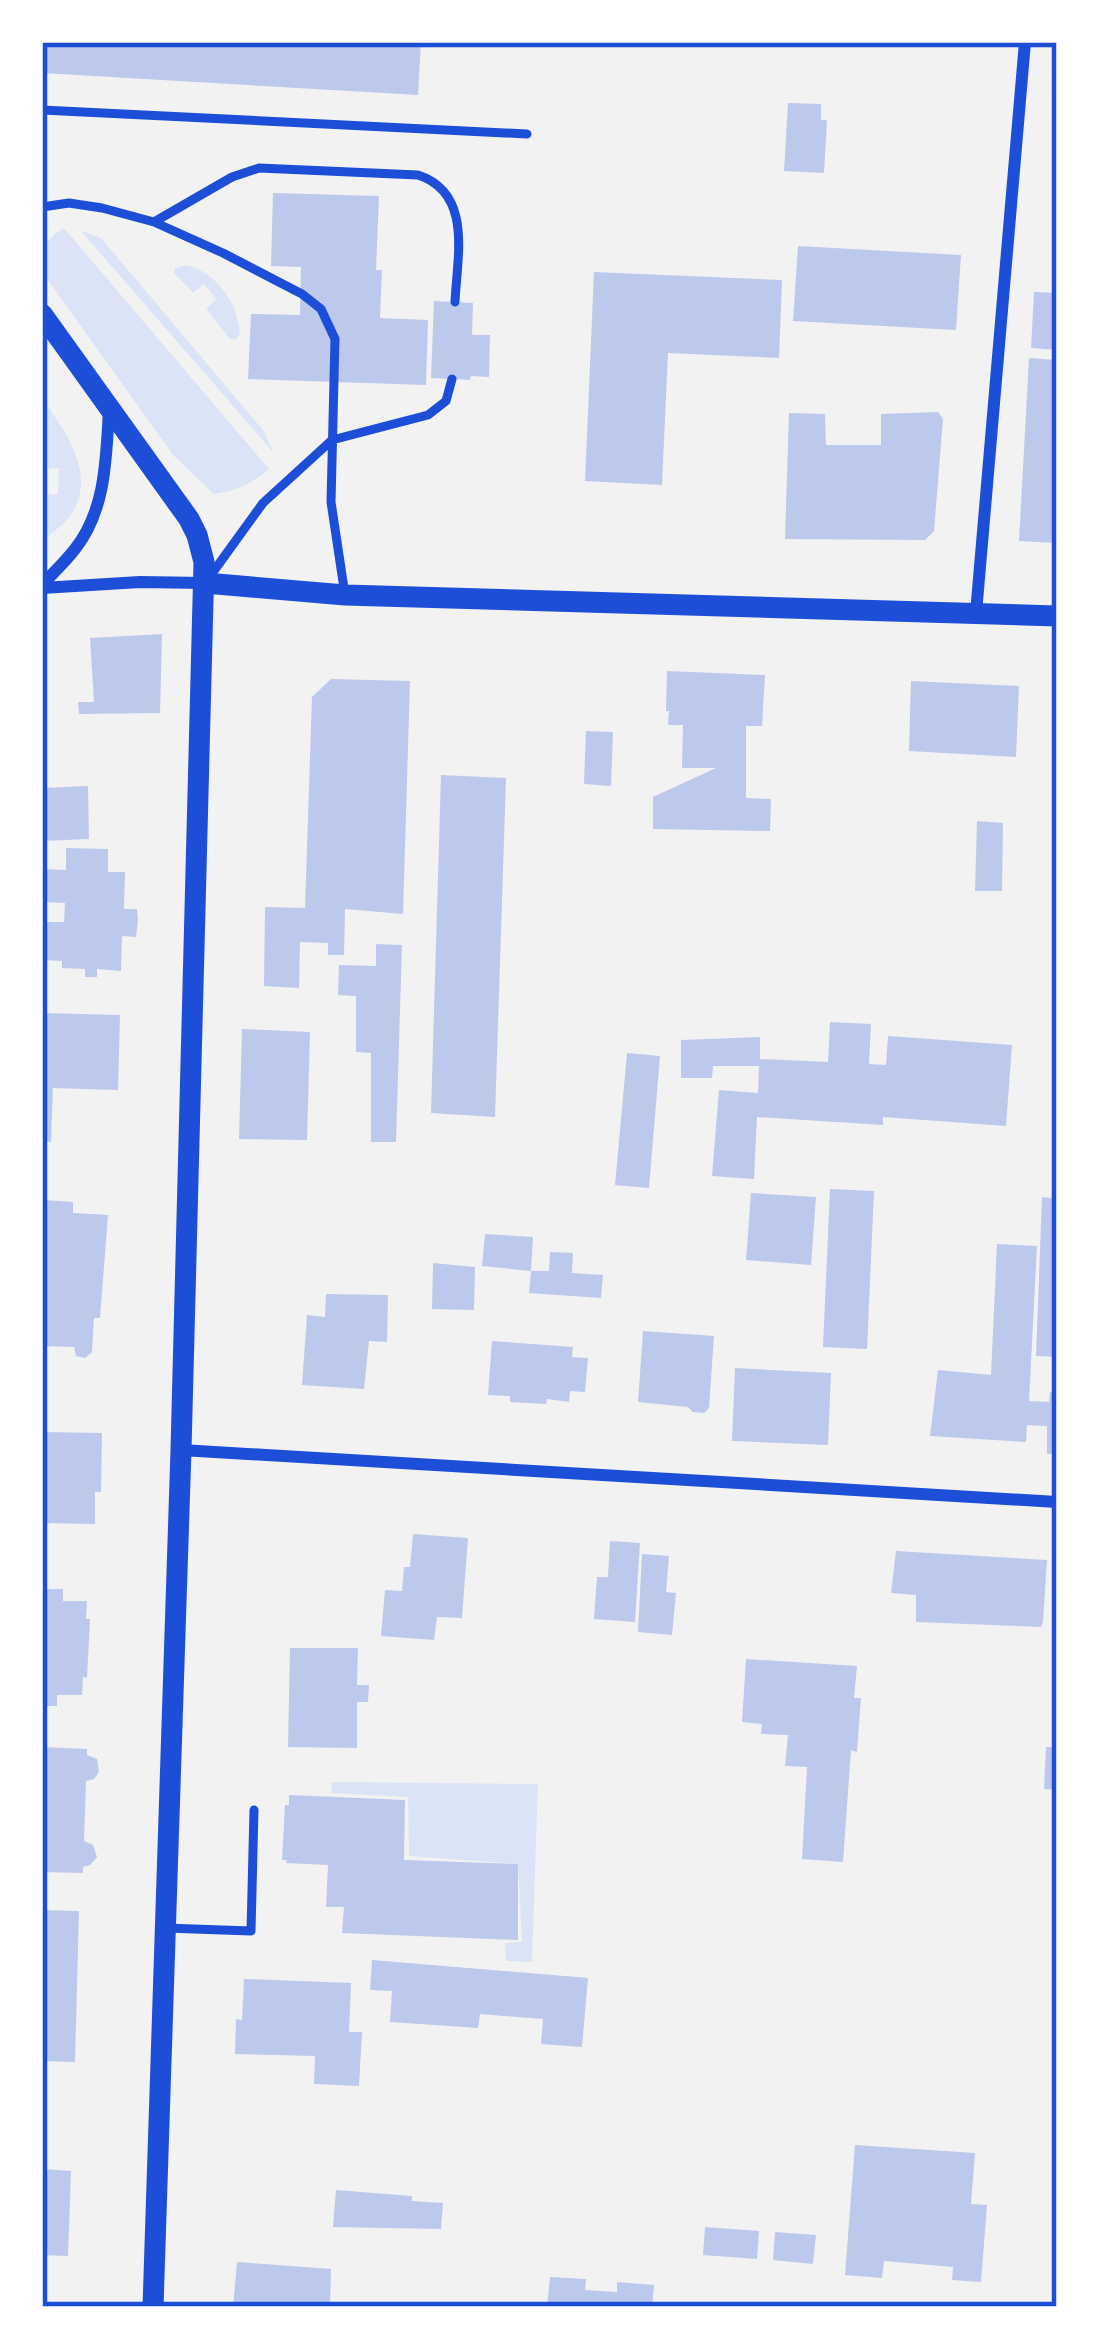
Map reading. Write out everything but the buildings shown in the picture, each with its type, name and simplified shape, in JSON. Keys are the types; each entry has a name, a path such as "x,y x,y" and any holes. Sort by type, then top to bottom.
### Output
{"street":[{"path":"976,614 1025,42"},
{"path":"42,314 189,519 204,562 153,2307"},
{"path":"42,586 75,550 95,513 109,409"},
{"path":"42,586 140,581 345,595 1057,616"},
{"path":"181,1450 1057,1502"}],"lane":[{"path":"42,110 526,134"},
{"path":"154,222 244,170 259,167 418,176 445,191 457,215 455,302"},
{"path":"42,207 69,203 154,222 283,284 321,309 335,339 331,502 345,595"},
{"path":"205,583 263,502 332,440 428,415 446,400 452,379"},
{"path":"165,1928 250,1931 254,1810"}],"shaded area":[{"path":"64,228 269,469 263,474 214,494 174,456 42,272 46,246"},
{"path":"81,231 101,238 263,430 274,453"},
{"path":"187,265 208,275 231,301 240,334 236,339 230,339 206,309 216,299 204,284 193,293 174,273 175,268"},
{"path":"42,398 77,458 81,490 65,522 42,541 42,495 58,494 59,468 43,469"},
{"path":"332,1782 538,1784 532,1962 506,1961 505,1943 522,1942 518,1864 409,1856 408,1797 331,1793"}]}
